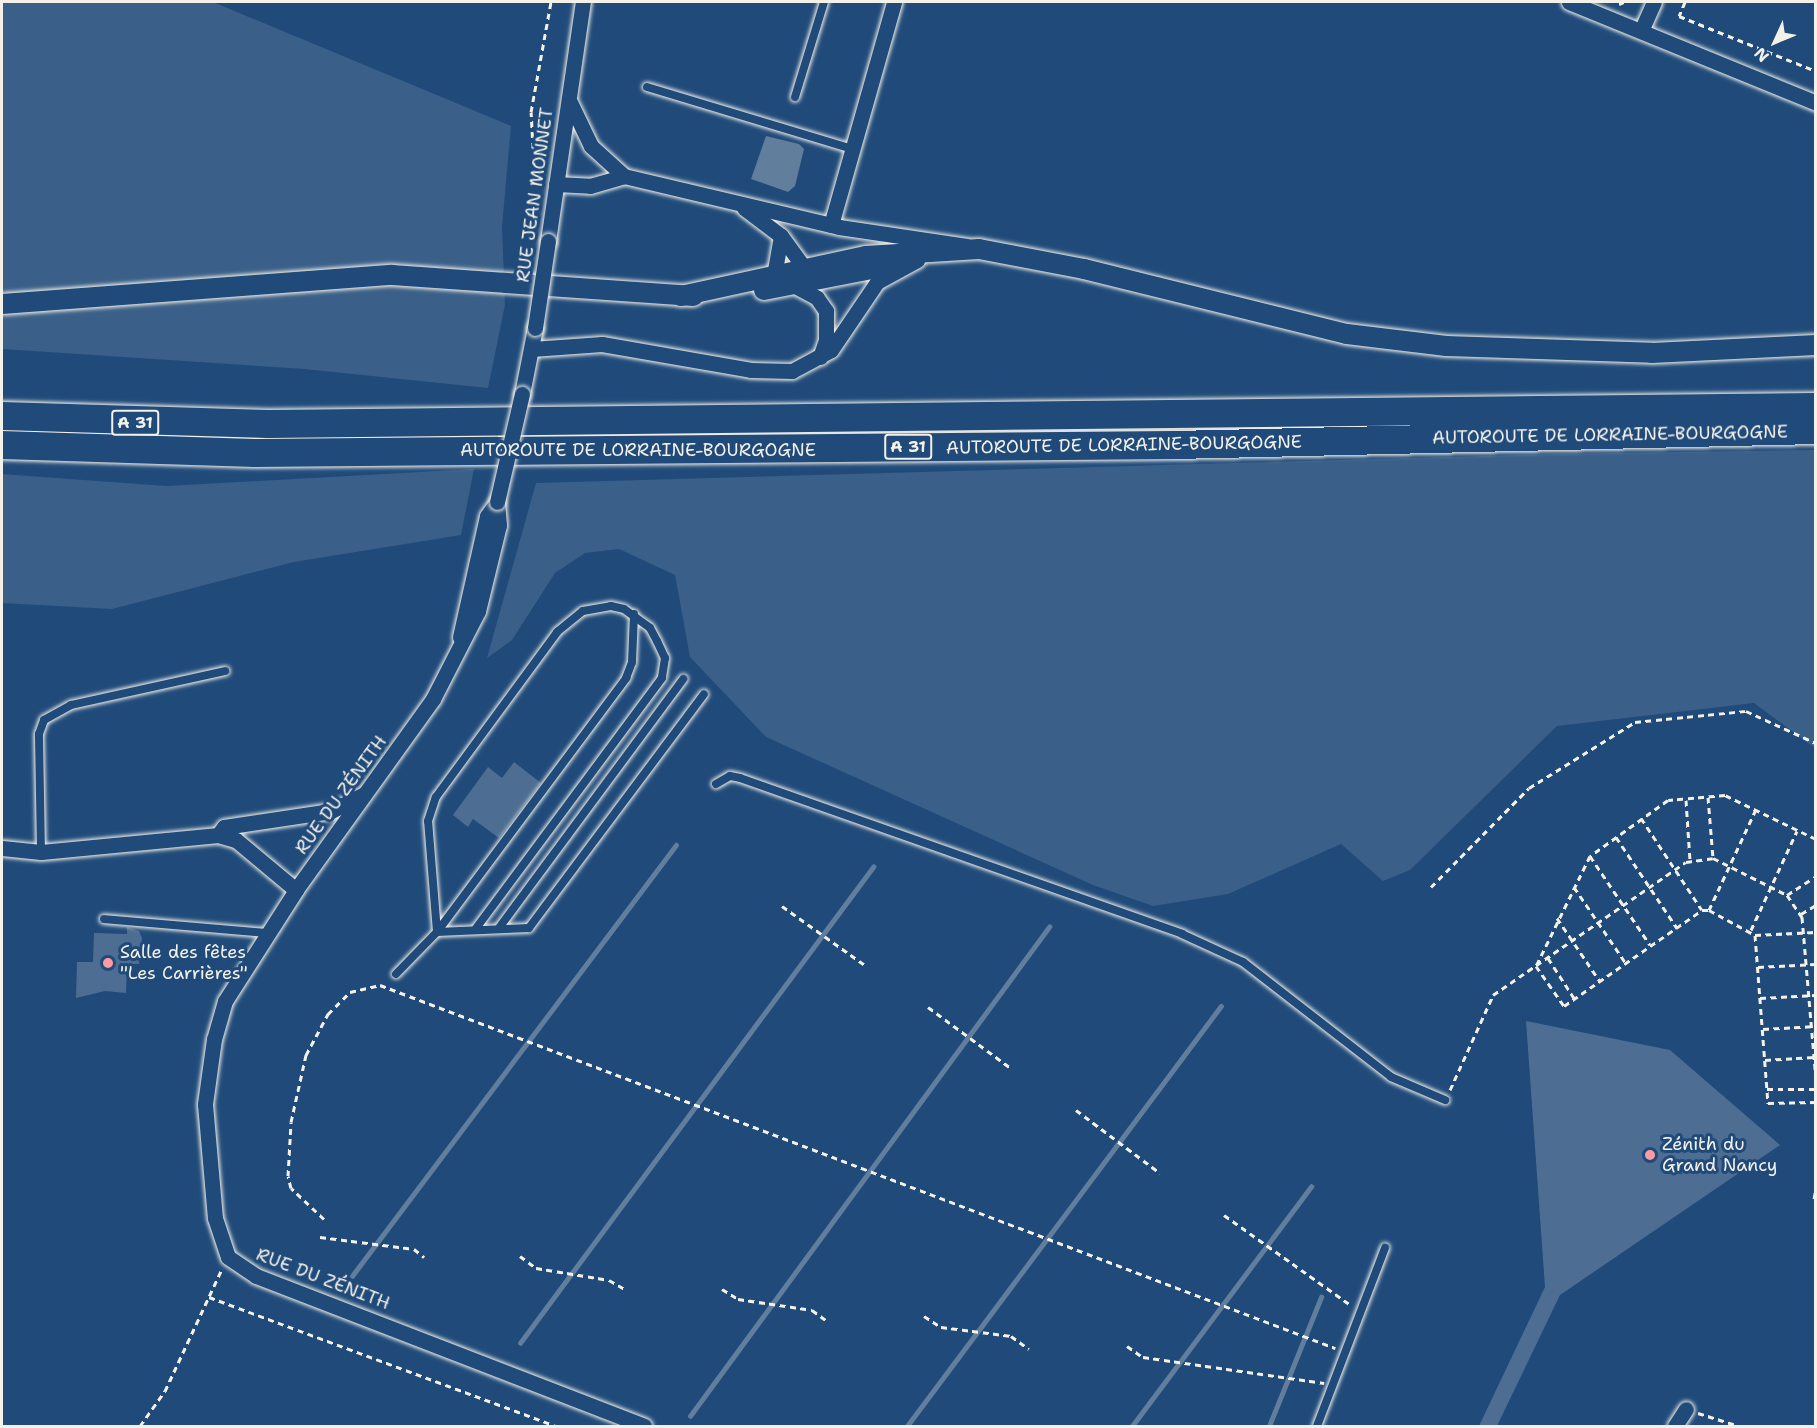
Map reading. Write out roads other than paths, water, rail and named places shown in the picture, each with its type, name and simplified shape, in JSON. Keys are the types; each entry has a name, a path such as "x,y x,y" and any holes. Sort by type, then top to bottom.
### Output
{"highway":[{"name":"AUTOROUTE DE LORRAINE-BOURGOGNE","path":"2,416 268,424 1815,407"},
{"name":"AUTOROUTE DE LORRAINE-BOURGOGNE","path":"2,445 279,453 1175,445 1815,430"}],"street":[{"name":"RUE JEAN MONNET","path":"497,502 532,349 583,2"},
{"path":"831,225 894,2"},
{"path":"1569,2 1815,103"},
{"path":"1641,31 1654,2"},
{"path":"569,99 591,146 624,176"},
{"path":"556,184 590,186 624,176 831,225 942,240 999,255 1084,269 1347,334 1446,346 1652,353 1815,345"},
{"path":"731,200 781,236 804,278 826,311 826,340 820,357"},
{"path":"774,275 781,236"},
{"path":"681,296 774,275 804,278 876,255 979,249"},
{"path":"2,304 392,275 681,296 726,295 804,278 917,260 999,255"},
{"path":"532,349 602,344 769,372 801,368 839,342 877,282 917,260"},
{"name":"RUE DU ZÉNITH","path":"497,502 499,525 478,611 418,723 296,890 225,1001 208,1068 205,1135 216,1218 228,1257 256,1276 644,1426"},
{"path":"218,835 224,826 331,811 369,791"},
{"path":"2,848 41,852 218,835 236,840 296,890"},
{"path":"1675,1426 1686,1409"}],"lane":[{"path":"795,97 824,2"},
{"path":"647,87 853,149"},
{"path":"437,932 428,821 436,797 563,626 583,611 597,607 611,606 634,614 657,641 665,658 662,678 476,928"},
{"path":"396,974 437,932 626,678 632,662 634,614"},
{"path":"41,852 39,734 44,720 71,705 225,671"},
{"path":"498,928 683,679"},
{"path":"437,932 476,928 529,928 704,694"},
{"path":"716,784 730,776 740,778 1182,934 1243,962 1391,1077 1445,1100"},
{"path":"105,919 268,933"},
{"path":"1317,1426 1385,1248"}],"waterway":[{"path":"352,1276 676,845"},
{"path":"520,1343 873,867"},
{"path":"690,1416 1049,927"},
{"path":"907,1426 1221,1006"},
{"path":"1132,1426 1311,1187"},
{"path":"1269,1426 1321,1297"}],"place":[{"name":"Salle des fêtes \"Les Carrières\"","path":"108,963"},
{"name":"Zénith du Grand Nancy","path":"1650,1155"}]}
